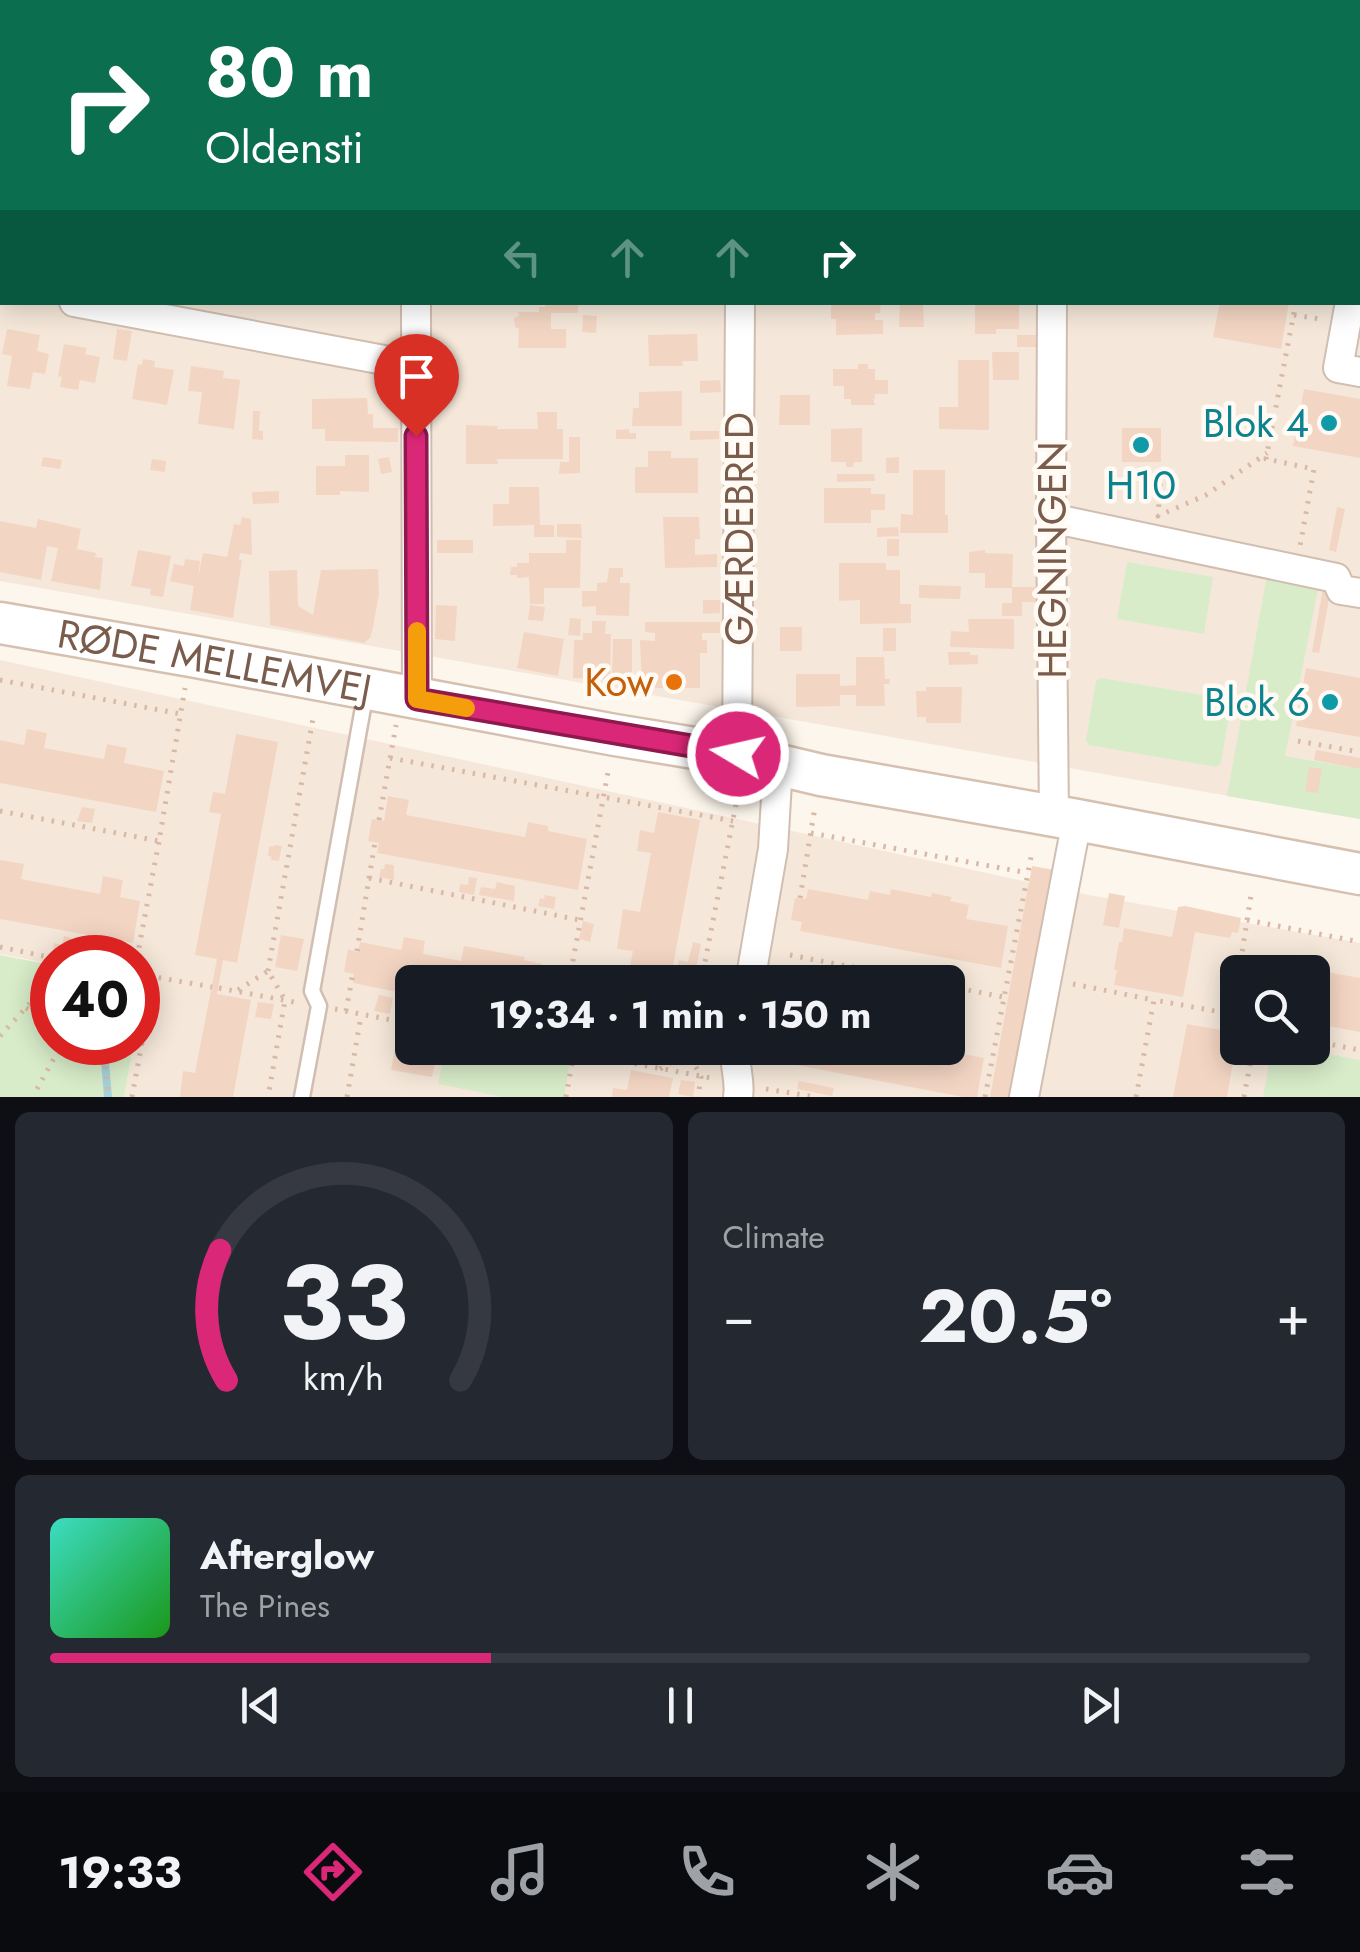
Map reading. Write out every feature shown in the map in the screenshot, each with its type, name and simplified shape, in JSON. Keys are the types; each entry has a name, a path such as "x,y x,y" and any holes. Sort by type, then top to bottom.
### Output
{"street":[{"path":"90,305 416,366"},
{"path":"395,695 416,366 416,305"},
{"name":"GÆRDEBRED","path":"740,305 754,759 773,849 753,965"},
{"name":"HEGNINGEN","path":"1052,305 1051,518 1066,818"},
{"path":"1349,305 1338,368 1360,372"},
{"path":"1051,518 1336,578 1341,590 1360,593"},
{"name":"RØDE MELLEMVEJ","path":"0,624 754,759 821,775 1360,874"},
{"path":"1024,1097 1046,978 1066,818"},
{"path":"736,1065 739,1090"}],"lane":[{"path":"302,1097 319,1006 312,991 395,695"}],"path":[{"path":"1295,305 1266,459 1314,470 1298,554"},
{"path":"1161,472 1158,516 1206,495 1267,452"},
{"path":"142,935 191,656"},
{"path":"0,680 181,714"},
{"path":"268,1097 286,1000 268,971 320,680"},
{"path":"379,820 390,758 395,695"},
{"path":"572,965 615,735"},
{"path":"1298,741 1360,752"},
{"path":"390,758 733,821"},
{"path":"704,965 733,821 754,759"},
{"path":"800,898 821,775"},
{"path":"0,811 160,841"},
{"path":"811,833 1028,873"},
{"path":"357,951 375,842"},
{"path":"985,1097 1032,852"},
{"path":"369,878 580,920"},
{"path":"1242,955 1253,891"},
{"path":"1247,920 1360,942"},
{"path":"0,947 30,953"},
{"path":"790,955 842,965"},
{"path":"236,991 268,971"},
{"path":"346,1011 352,973"},
{"path":"160,978 212,987"},
{"path":"1046,978 1220,1013"},
{"path":"965,989 1004,997"},
{"path":"1136,1097 1154,1000"},
{"path":"0,1036 30,1004"},
{"path":"26,1008 30,1010"},
{"path":"347,1097 362,1015"},
{"path":"1330,1044 1360,1050"},
{"path":"37,1090 51,1065"},
{"path":"107,1065 108,1097"},
{"path":"132,1097 138,1065"},
{"path":"566,1097 572,1065"},
{"path":"640,1065 701,1077 739,1090 816,1097"},
{"path":"660,1069 666,1065"},
{"path":"695,1065 701,1077 698,1097"},
{"path":"1244,1097 1250,1065"}],"shaded area":[{"path":"0,305 1360,305 1360,819 0,581"},
{"path":"0,660 1089,895 1360,943 1360,1097 124,1097 130,1065 160,1065 160,935 30,935 30,960 0,954"}],"green space":[{"path":"1127,562 1213,577 1204,634 1117,619"},
{"path":"1267,575 1319,584 1285,756 1360,769 1360,819 1227,796"},
{"path":"1101,678 1227,699 1231,704 1221,763 1216,767 1089,745 1086,740 1096,681"},
{"path":"0,955 30,961 30,1065 130,1065 124,1097 0,1097"},
{"path":"1330,1055 1360,1060 1360,1097 1263,1097 1269,1065 1330,1065"},
{"path":"442,1065 569,1065 564,1097 504,1097 438,1084"}],"building":[{"path":"578,305 578,313 551,313 551,329 566,329 566,348 518,348 519,329 514,318 519,316 518,312 539,312 539,307"},
{"path":"831,305 881,305 875,320 883,320 883,334 836,335 836,319 831,319"},
{"path":"900,305 923,305 924,327 899,327"},
{"path":"975,305 1019,305 1019,329 975,334"},
{"path":"1219,305 1288,305 1281,349 1213,337"},
{"path":"583,315 597,316 596,333 582,332"},
{"path":"7,329 40,335 37,351 49,354 45,374 33,372 30,389 7,386 12,356 2,354"},
{"path":"117,329 132,331 127,361 113,359"},
{"path":"697,334 698,361 682,361 683,366 649,366 648,335"},
{"path":"1017,335 1037,335 1037,347 1017,347"},
{"path":"64,344 87,348 85,354 100,357 95,383 80,380 78,390 60,387 62,377 58,376"},
{"path":"992,352 1019,352 1019,380 993,380"},
{"path":"143,359 155,361 154,367 174,370 167,405 132,399 138,364 142,365"},
{"path":"958,360 989,360 989,430 939,429 939,407 958,407"},
{"path":"858,364 875,369 875,380 888,380 888,394 875,394 875,405 851,405 851,399 844,399 844,386 833,386 833,369 858,369"},
{"path":"191,366 224,371 223,378 240,380 234,429 198,424 202,392 188,391"},
{"path":"720,380 721,392 700,393 700,381"},
{"name":"Blok 4","path":"1304,389 1360,399 1360,458 1293,446"},
{"path":"682,391 682,426 632,426 633,408 639,408 639,392"},
{"path":"780,395 810,395 810,425 779,425"},
{"path":"367,398 373,428 398,428 398,442 325,441 325,429 312,429 312,399"},
{"path":"253,411 260,411 259,431 263,431 263,440 252,439"},
{"path":"537,412 557,412 557,429 563,429 563,459 497,459 498,464 466,464 466,425 538,429"},
{"path":"862,428 862,462 846,467 846,462 831,462 831,429"},
{"name":"H10","path":"1122,428 1161,428 1161,462 1122,462"},
{"path":"629,429 629,433 636,433 636,439 616,439 616,430"},
{"path":"690,431 719,431 719,439 690,440"},
{"path":"569,437 580,437 580,473 559,474 560,462 569,462"},
{"path":"648,451 671,451 671,458 698,458 698,493 635,493 635,467 648,467"},
{"path":"345,455 369,455 369,492 316,495 316,466 345,466"},
{"path":"43,457 62,460 60,469 41,466"},
{"path":"389,457 392,472 381,474 378,459"},
{"path":"899,457 899,473 886,473 886,458"},
{"path":"152,459 166,461 165,472 150,470"},
{"path":"913,470 945,470 948,533 900,533 901,514 913,515"},
{"path":"837,474 874,474 875,481 837,482"},
{"path":"509,487 539,487 540,525 554,525 554,537 534,537 534,525 493,526 493,504 509,504"},
{"path":"824,488 871,488 871,494 885,494 885,510 871,510 871,523 824,523"},
{"path":"279,491 279,503 253,504 252,492"},
{"path":"1337,507 1345,509 1336,552 1329,550"},
{"path":"242,517 251,519 252,555 240,553 233,618 190,610 194,586 170,581 174,564 184,566 185,559 200,561 198,578 203,553 227,557 234,524 240,525"},
{"path":"663,517 699,517 700,539 695,539 695,555 717,554 717,567 665,568"},
{"path":"38,519 81,529 77,549 103,558 100,590 51,581 58,548 47,546 41,580 0,572 0,521 36,528"},
{"path":"557,524 581,524 582,538 557,537"},
{"path":"898,527 899,536 877,537 877,528"},
{"path":"887,539 899,539 899,556 887,556"},
{"path":"437,540 473,540 473,553 437,553"},
{"path":"566,540 581,540 580,588 544,588 544,604 530,604 529,577 510,575 511,567 529,563 529,553 566,553"},
{"path":"138,550 171,556 163,597 150,595 151,589 131,586"},
{"path":"969,552 1013,554 1012,587 1035,587 1036,602 1022,602 1022,616 1002,616 1002,603 1012,603 1012,588 985,588 985,573 969,573"},
{"path":"839,563 886,563 886,570 900,570 900,604 911,604 911,623 860,624 860,600 839,601"},
{"path":"609,568 623,568 620,583 630,583 629,616 596,615 596,606 582,607 582,591 597,591 597,583 607,582"},
{"path":"378,569 379,594 373,627 364,643 270,625 269,571 297,570 298,606 313,615 321,570"},
{"path":"919,585 961,586 960,599 919,598"},
{"path":"1323,588 1331,589 1319,653 1312,652"},
{"path":"703,600 720,600 720,613 703,614"},
{"path":"436,605 457,606 455,641 435,639"},
{"path":"530,605 545,607 543,621 528,620"},
{"path":"570,618 581,619 580,636 568,635"},
{"path":"968,619 1014,619 1014,649 950,647 951,631 969,632"},
{"path":"592,621 606,621 605,634 611,634 610,679 573,678 574,640 583,640 583,633 592,633"},
{"path":"645,622 720,622 720,633 702,633 702,640 707,640 707,653 700,653 700,688 642,688 640,640 655,641 655,633 645,632"},
{"path":"780,627 802,627 802,651 780,651"},
{"path":"883,628 896,628 896,651 883,651"},
{"path":"524,632 564,639 558,676 517,668"},
{"path":"613,639 632,639 632,679 612,679"},
{"path":"948,652 978,655 978,664 949,665"},
{"path":"856,657 884,657 885,679 890,679 889,684 884,684 885,706 856,706 856,695 840,695 840,706 796,707 796,674 840,674 840,686 856,685"},
{"name":"Blok 6","path":"1306,668 1360,678 1360,737 1296,726"},
{"path":"926,687 962,687 961,723 926,723 926,717 917,717 916,691 926,691"},
{"path":"27,729 47,733 44,748 104,759 107,744 127,748 124,763 164,771 156,812 0,783 0,740 24,745"},
{"path":"236,734 278,742 237,963 223,960 217,994 251,1000 233,1097 180,1097 183,1071 195,1073 217,959 195,955 221,814 209,812 213,792 225,794"},
{"path":"1316,750 1360,758 1360,769 1314,760"},
{"path":"1309,767 1322,769 1318,793 1305,791"},
{"path":"388,796 409,800 406,815 525,837 528,822 548,826 548,831 587,839 578,890 377,853 379,843 368,841 372,819 384,821"},
{"path":"82,807 95,809 92,823 77,821"},
{"path":"658,812 700,820 673,965 630,965 633,951 617,949 623,909 640,912 651,853 637,851 640,830 654,833"},
{"path":"269,846 282,846 279,861 268,856"},
{"path":"0,860 24,864 21,879 100,894 103,876 123,880 120,897 140,901 134,935 89,935 0,919"},
{"path":"385,864 394,865 394,880 379,877"},
{"path":"1032,866 1054,870 1012,1097 990,1097"},
{"path":"469,877 477,878 474,895 459,892 460,884 468,885"},
{"path":"497,882 515,886 514,901 479,895 481,887 495,889"},
{"path":"808,889 868,900 870,891 890,895 891,889 952,897 950,901 969,905 966,919 1008,926 1001,968 800,931 802,922 791,920 795,898 806,899"},
{"path":"1109,893 1125,896 1119,928 1103,925"},
{"path":"545,895 556,897 554,909 538,906"},
{"path":"1178,907 1241,918 1238,933 1232,932 1230,938 1195,932 1183,997 1114,985 1124,928 1172,937"},
{"path":"583,921 594,924 590,942 579,939"},
{"path":"281,935 304,939 297,971 275,967"},
{"path":"404,937 425,941 423,954 461,961 464,946 542,964 395,965 395,992 353,983 354,974 344,972 348,949 358,952 360,942 401,950"},
{"path":"693,942 701,944 697,965 678,965 679,960 688,962"},
{"path":"1330,973 1360,978 1360,1032 1330,1026"},
{"path":"379,995 393,998 390,1014 374,1011"},
{"path":"258,1002 274,1004 271,1019 255,1017"},
{"path":"1187,1024 1220,1030 1220,1065 1232,1065 1227,1097 1173,1097"},
{"path":"395,1049 395,1065 434,1065 432,1077 391,1070"},
{"path":"965,1054 984,1058 977,1097 797,1065 965,1065"},
{"path":"631,1070 673,1078 669,1097 612,1097 613,1088 627,1090"},
{"path":"681,1080 695,1082 693,1097 678,1094"},
{"path":"799,1081 834,1088 832,1096 797,1089"}],"waterway":[{"path":"105,1065 108,1097"}],"slow traffic":[{"path":"417,631 417,699 466,708"}],"place":[{"name":"Blok 4","path":"1329,423"},
{"name":"H10","path":"1141,445"},
{"name":"Kow","path":"674,682"},
{"name":"Blok 6","path":"1330,702"}],"route":[{"path":"416,436 417,699 738,754"}]}
